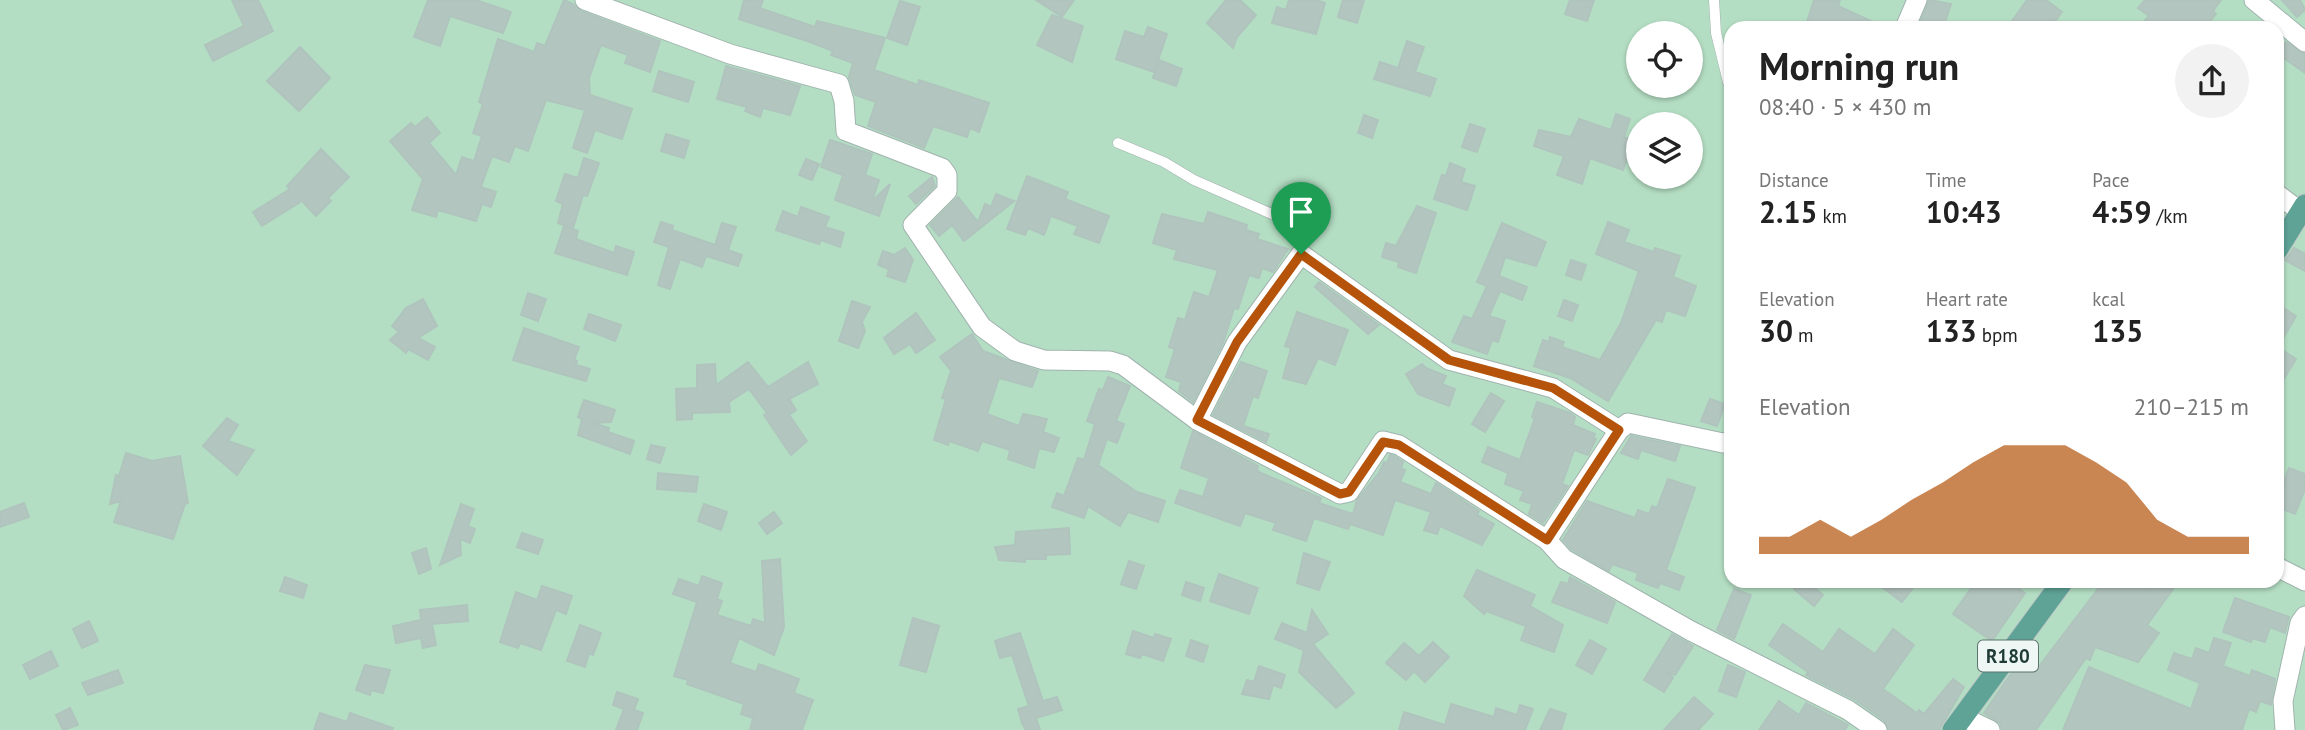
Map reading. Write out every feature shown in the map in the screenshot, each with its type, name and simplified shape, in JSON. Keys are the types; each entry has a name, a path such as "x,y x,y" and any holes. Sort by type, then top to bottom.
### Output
{"main road":[{"path":"2284,239 2303,208"},
{"name":"R180","path":"1958,723 2058,588"}],"street":[{"path":"585,0 730,54 839,84 844,101 846,131 942,168 947,175 947,191 913,225 982,327 1029,357 1044,360 1111,361 1123,365 1197,420 1340,494 1349,492 1383,442 1399,445 1547,540 1564,559 1691,631 1848,710 1877,730"},
{"path":"1908,21 1917,0"},
{"path":"2254,0 2280,21"},
{"path":"2284,25 2305,42"},
{"path":"2284,198 2303,208"},
{"path":"1197,420 1237,342 1301,254 1449,360 1553,388 1619,430"},
{"path":"1547,540 1619,430 1628,423 1724,443"},
{"path":"2284,570 2305,581"},
{"path":"2285,730 2283,701 2300,623 2305,616"},
{"path":"1958,723 1990,730"}],"lane":[{"path":"1714,0 1716,33 1724,66"},
{"path":"1118,143 1290,222 1304,238 1301,254"}],"green space":[{"path":"0,0 2305,0 2305,730 0,730"}],"building":[{"path":"232,0 258,0 273,31 213,61 205,45 244,26"},
{"path":"428,0 476,0 511,12 503,33 450,16 440,46 414,37"},
{"path":"564,0 581,11 660,41 650,72 625,63 628,55 601,45 589,78 590,95 632,109 622,139 595,130 587,153 573,148 585,110 546,100 528,151 515,146 509,162 492,156 481,187 496,192 491,207 482,204 476,221 438,210 436,217 412,210 423,179 390,141 411,123 415,127 427,117 440,133 429,143 456,175 462,157 474,161 482,136 473,133 483,104 479,102 498,39 534,52 537,43 545,46"},
{"path":"744,0 763,0 760,8 815,27 817,21 885,38 874,70 918,85 919,80 989,103 979,132 970,128 967,137 933,126 924,148 868,126 876,102 855,95 849,77 853,63 831,55 833,51 810,42 739,19"},
{"path":"1036,0 1074,0 1062,17"},
{"path":"1226,0 1240,0 1256,15 1237,37 1233,48 1207,23"},
{"path":"1289,0 1316,0 1325,3 1316,34 1272,23 1277,7 1286,10"},
{"path":"1343,0 1364,0 1357,23 1338,17"},
{"path":"1570,0 1594,0 1587,21 1565,14"},
{"path":"1814,0 1840,0 1838,6 1871,21 1807,21"},
{"path":"1929,0 1951,4 1945,21 1921,21"},
{"path":"2027,0 2046,0 2062,12 2055,21 2012,21"},
{"path":"2145,0 2221,0 2210,21 2144,21 2149,16 2138,8"},
{"path":"2282,0 2300,0 2305,10 2297,17"},
{"path":"900,1 920,7 907,45 887,38"},
{"path":"1052,15 1083,26 1072,62 1037,45"},
{"path":"1148,27 1167,34 1154,72 1116,59 1125,31 1144,37"},
{"path":"1407,41 1424,47 1415,72 1436,79 1430,96 1374,79 1380,62 1398,68"},
{"path":"2286,42 2305,54 2305,73 2284,58"},
{"path":"300,47 330,78 299,111 267,81"},
{"path":"1159,60 1182,69 1176,86 1153,78"},
{"path":"726,66 800,86 790,115 763,108 760,117 745,111 747,107 717,99"},
{"path":"659,71 694,82 688,102 653,91"},
{"path":"1616,114 1626,118 1626,161 1623,170 1590,158 1582,184 1557,175 1564,156 1534,146 1539,130 1571,137 1579,119 1611,130"},
{"path":"1364,115 1378,120 1372,138 1358,133"},
{"path":"1470,124 1485,129 1477,152 1462,147"},
{"path":"666,134 689,141 684,158 661,151"},
{"path":"830,140 872,154 865,175 879,180 872,201 890,184 879,216 835,200 843,175 821,167"},
{"path":"321,149 349,177 328,198 331,201 316,216 302,201 262,226 253,212 290,189 287,186"},
{"path":"584,158 599,163 587,196 583,195 573,228 558,223 563,204 556,201 565,174 578,178"},
{"path":"806,159 819,164 812,180 799,175"},
{"path":"1450,163 1465,169 1461,182 1475,186 1467,210 1434,199 1442,175 1446,176"},
{"path":"1027,176 1068,192 1065,199 1109,216 1099,243 1074,234 1078,226 1051,216 1044,235 1028,228 1025,235 1007,229"},
{"path":"932,177 935,186 916,204 909,196"},
{"path":"996,194 1014,201 964,241 952,225 939,236 930,225 958,197 978,222 985,204 991,207"},
{"path":"1417,206 1436,213 1416,273 1398,267 1399,262 1382,257 1386,243 1396,246"},
{"path":"801,207 829,217 825,227 844,233 840,247 821,240 819,244 776,230 783,211 798,217"},
{"path":"1208,212 1247,225 1246,230 1259,234 1257,239 1288,249 1273,272 1262,268 1259,278 1249,275 1238,309 1234,308 1223,343 1193,402 1179,391 1181,382 1166,377 1175,349 1169,347 1178,318 1185,320 1194,292 1209,297 1218,270 1174,259 1177,250 1153,243 1162,214 1204,224"},
{"path":"661,222 673,226 672,230 715,245 722,223 736,227 728,250 742,255 738,266 706,256 702,267 680,259 670,289 658,285 669,247 654,242"},
{"path":"1608,222 1629,230 1624,242 1654,252 1655,248 1680,256 1673,277 1696,286 1685,316 1666,310 1662,322 1656,320 1608,401 1570,378 1534,366 1543,340 1549,342 1550,337 1564,342 1562,347 1600,360 1621,323 1639,271 1596,254"},
{"path":"1502,223 1546,242 1536,266 1505,257 1499,276 1527,287 1522,300 1500,291 1489,316 1505,321 1498,342 1492,340 1487,354 1452,342 1464,316 1472,319 1487,286 1477,282"},
{"path":"564,226 578,231 576,239 614,253 616,246 634,252 627,275 555,253"},
{"path":"905,248 913,260 905,282 887,276 889,269 878,265 883,251 894,255"},
{"path":"2294,248 2305,254 2305,271 2285,260"},
{"path":"1571,260 1586,265 1581,280 1566,275"},
{"path":"1319,282 1379,325 1368,334 1315,287"},
{"path":"528,293 546,299 538,321 521,315"},
{"path":"423,299 437,326 418,338 435,347 428,360 408,349 406,353 390,340 399,332 392,326 406,308"},
{"path":"1564,300 1578,305 1572,321 1558,316"},
{"path":"852,301 870,307 862,322 865,331 858,348 839,341"},
{"path":"2284,308 2296,316 2284,337"},
{"path":"1297,312 1348,330 1335,365 1318,358 1306,384 1283,378 1291,348 1285,346"},
{"path":"916,313 935,340 916,353 910,344 894,354 884,338"},
{"path":"589,314 621,325 615,341 584,329"},
{"path":"524,328 579,347 574,360 577,361 576,365 590,369 586,381 513,360"},
{"path":"972,334 983,351 1038,371 1032,387 999,378 987,414 1019,426 1023,414 1047,419 1043,432 1059,438 1054,452 1039,448 1034,468 1008,459 1010,450 982,441 978,451 949,441 948,445 934,440 946,399 942,398 951,371 940,357"},
{"path":"2284,351 2296,359 2284,379"},
{"path":"748,362 768,387 808,362 818,384 789,399 796,410 789,415 807,441 791,455 764,415 767,413 749,389 729,402 730,412 692,413 692,419 677,420 676,389 697,388 697,365 715,364 716,385"},
{"path":"1241,362 1267,371 1258,398 1253,396 1243,426 1269,434 1266,442 1213,415"},
{"path":"1422,364 1446,376 1442,384 1455,389 1449,406 1418,394 1406,374"},
{"path":"1108,377 1130,386 1116,421 1124,424 1117,443 1107,439 1098,465 1137,492 1165,501 1158,522 1128,512 1120,526 1088,506 1084,518 1052,507 1057,493 1064,496 1078,458 1084,460 1095,424 1087,421 1099,389 1103,390"},
{"path":"1491,393 1504,401 1485,432 1472,424"},
{"path":"1710,399 1724,404 1717,426 1701,421"},
{"path":"584,400 615,410 611,422 593,423 609,428 608,432 634,441 630,454 578,435 582,419 578,417"},
{"path":"1537,402 1570,413 1575,417 1573,425 1595,434 1593,438 1596,439 1588,455 1574,450 1562,484 1568,486 1543,523 1529,514 1532,504 1520,500 1524,491 1505,484 1508,473 1482,462 1488,447 1520,460 1535,418 1532,417"},
{"path":"227,418 238,425 228,441 254,450 237,475 203,446"},
{"path":"1193,431 1258,466 1257,470 1261,473 1321,498 1319,503 1353,514 1357,500 1379,473 1384,462 1387,463 1390,455 1394,456 1403,462 1401,469 1405,470 1400,482 1431,494 1436,483 1479,511 1477,515 1494,524 1482,545 1440,526 1437,534 1424,530 1431,512 1395,500 1383,535 1350,524 1348,529 1314,518 1306,541 1273,530 1276,523 1245,513 1240,526 1175,503 1180,490 1203,497 1209,478 1181,468"},
{"path":"1631,436 1680,446 1675,461 1641,450 1638,459 1621,453"},
{"path":"651,445 665,448 660,463 647,459"},
{"path":"126,453 152,461 180,456 188,503 185,504 173,539 114,522 121,501 110,504 116,475 119,476"},
{"path":"2289,468 2305,474 2305,489 2295,514 2284,510 2284,481"},
{"path":"658,473 698,477 696,492 657,489"},
{"path":"1668,479 1695,488 1666,570 1684,577 1679,590 1660,583 1658,588 1636,580 1638,573 1612,564 1609,571 1571,549 1563,540 1587,501 1635,518 1638,510 1649,514 1652,506 1657,508"},
{"path":"24,503 29,517 0,527 0,512"},
{"path":"461,504 474,509 468,526 475,529 470,543 460,539 461,555 440,565"},
{"path":"704,504 727,512 721,530 698,521"},
{"path":"774,512 782,523 767,534 759,523"},
{"path":"1069,528 1070,554 1046,555 1046,559 1025,559 1025,562 999,560 995,547 1015,545 1016,532"},
{"path":"522,533 543,540 538,554 517,547"},
{"path":"426,548 431,569 419,574 412,553"},
{"path":"1304,553 1330,562 1319,590 1297,583"},
{"path":"780,559 784,627 774,655 739,638 730,663 756,672 759,664 799,679 794,693 813,700 802,730 750,730 753,718 741,714 744,704 687,684 688,680 674,676 697,602 673,594 679,579 699,586 702,576 722,583 717,599 722,601 717,615 751,626 753,619 765,623 762,561"},
{"path":"1129,561 1144,566 1136,589 1121,584"},
{"path":"1477,570 1535,595 1530,606 1563,625 1554,652 1521,640 1526,626 1486,611 1484,614 1464,596"},
{"path":"1219,574 1258,588 1249,614 1210,601"},
{"path":"285,577 307,585 303,598 280,591"},
{"path":"1570,577 1615,602 1607,623 1552,602 1561,582 1568,584"},
{"path":"1186,582 1204,588 1200,601 1182,595"},
{"path":"542,586 572,596 566,614 556,610 541,650 520,643 518,648 500,642 516,592 537,600"},
{"path":"1814,588 1823,595 1814,606 1794,589"},
{"path":"1883,588 1913,588 1902,602"},
{"path":"1971,588 2018,588 2025,593 1992,641 1953,614"},
{"path":"2099,588 2173,589 2147,625 2159,633 2138,662 2095,647 2090,660 2086,658 2036,730 2002,730 2000,723 1984,713 2019,662 2034,673"},
{"path":"1734,589 1751,595 1734,639 1717,630"},
{"path":"2235,598 2289,617 2285,633 2270,627 2265,642 2252,638 2251,642 2223,632"},
{"path":"467,605 468,621 432,624 436,645 423,648 421,638 396,643 393,626 421,620 420,610"},
{"path":"1312,610 1328,634 1313,644 1354,693 1336,708 1299,672 1304,650 1275,639 1282,623 1307,633"},
{"path":"913,618 939,626 926,672 900,665"},
{"path":"89,621 98,641 82,648 73,629"},
{"path":"1783,624 1823,652 1839,629 1875,654 1893,629 1914,645 1883,689 1917,713 1919,710 1924,714 1953,679 1964,687 1939,730 1889,730 1884,720 1854,699 1806,675 1808,672 1769,645"},
{"path":"580,625 601,633 593,655 589,653 585,667 567,661"},
{"path":"1133,631 1154,638 1155,634 1171,639 1163,661 1142,654 1140,658 1126,654"},
{"path":"1020,633 1043,701 1057,697 1062,710 1036,718 1040,730 1026,730 1022,723 1018,709 1029,706 1012,655 1000,658 995,641"},
{"path":"1672,634 1693,646 1675,675 1668,673 1673,678 1664,692 1644,680"},
{"path":"2214,638 2231,643 2223,666 2250,676 2252,670 2275,679 2271,705 2260,701 2256,712 2249,709 2242,730 2063,730 2089,667 2191,709 2200,683 2168,670 2174,653 2192,659 2196,648 2209,653"},
{"path":"1191,640 1208,646 1203,662 1186,656"},
{"path":"1590,640 1606,649 1592,674 1576,665"},
{"path":"1433,642 1449,657 1425,682 1414,671 1406,680 1386,663 1404,643 1419,656"},
{"path":"51,651 58,666 30,679 23,665"},
{"path":"365,665 390,670 383,693 371,690 370,695 356,690"},
{"path":"1728,665 1745,672 1736,697 1719,691"},
{"path":"1259,666 1285,675 1281,688 1273,685 1269,699 1242,694 1247,680 1254,682"},
{"path":"118,670 123,683 88,695 82,683"},
{"path":"617,692 638,699 634,710 643,713 637,730 616,730 624,709 613,705"},
{"path":"1694,697 1713,714 1698,730 1664,730"},
{"path":"1779,701 1799,715 1806,703 1848,725 1845,730 1759,730"},
{"path":"1451,704 1494,717 1496,708 1517,715 1520,705 1533,709 1525,730 1399,730 1404,712 1445,725"},
{"path":"70,708 78,725 63,730 56,715"},
{"path":"1550,709 1566,714 1561,730 1540,730"},
{"path":"320,713 347,722 350,713 393,728 314,730"}],"route":[{"path":"1301,254 1449,360 1553,388 1619,430 1547,540 1399,445 1383,442 1372,454 1349,492 1340,494 1197,420 1237,342 1301,254"}]}
